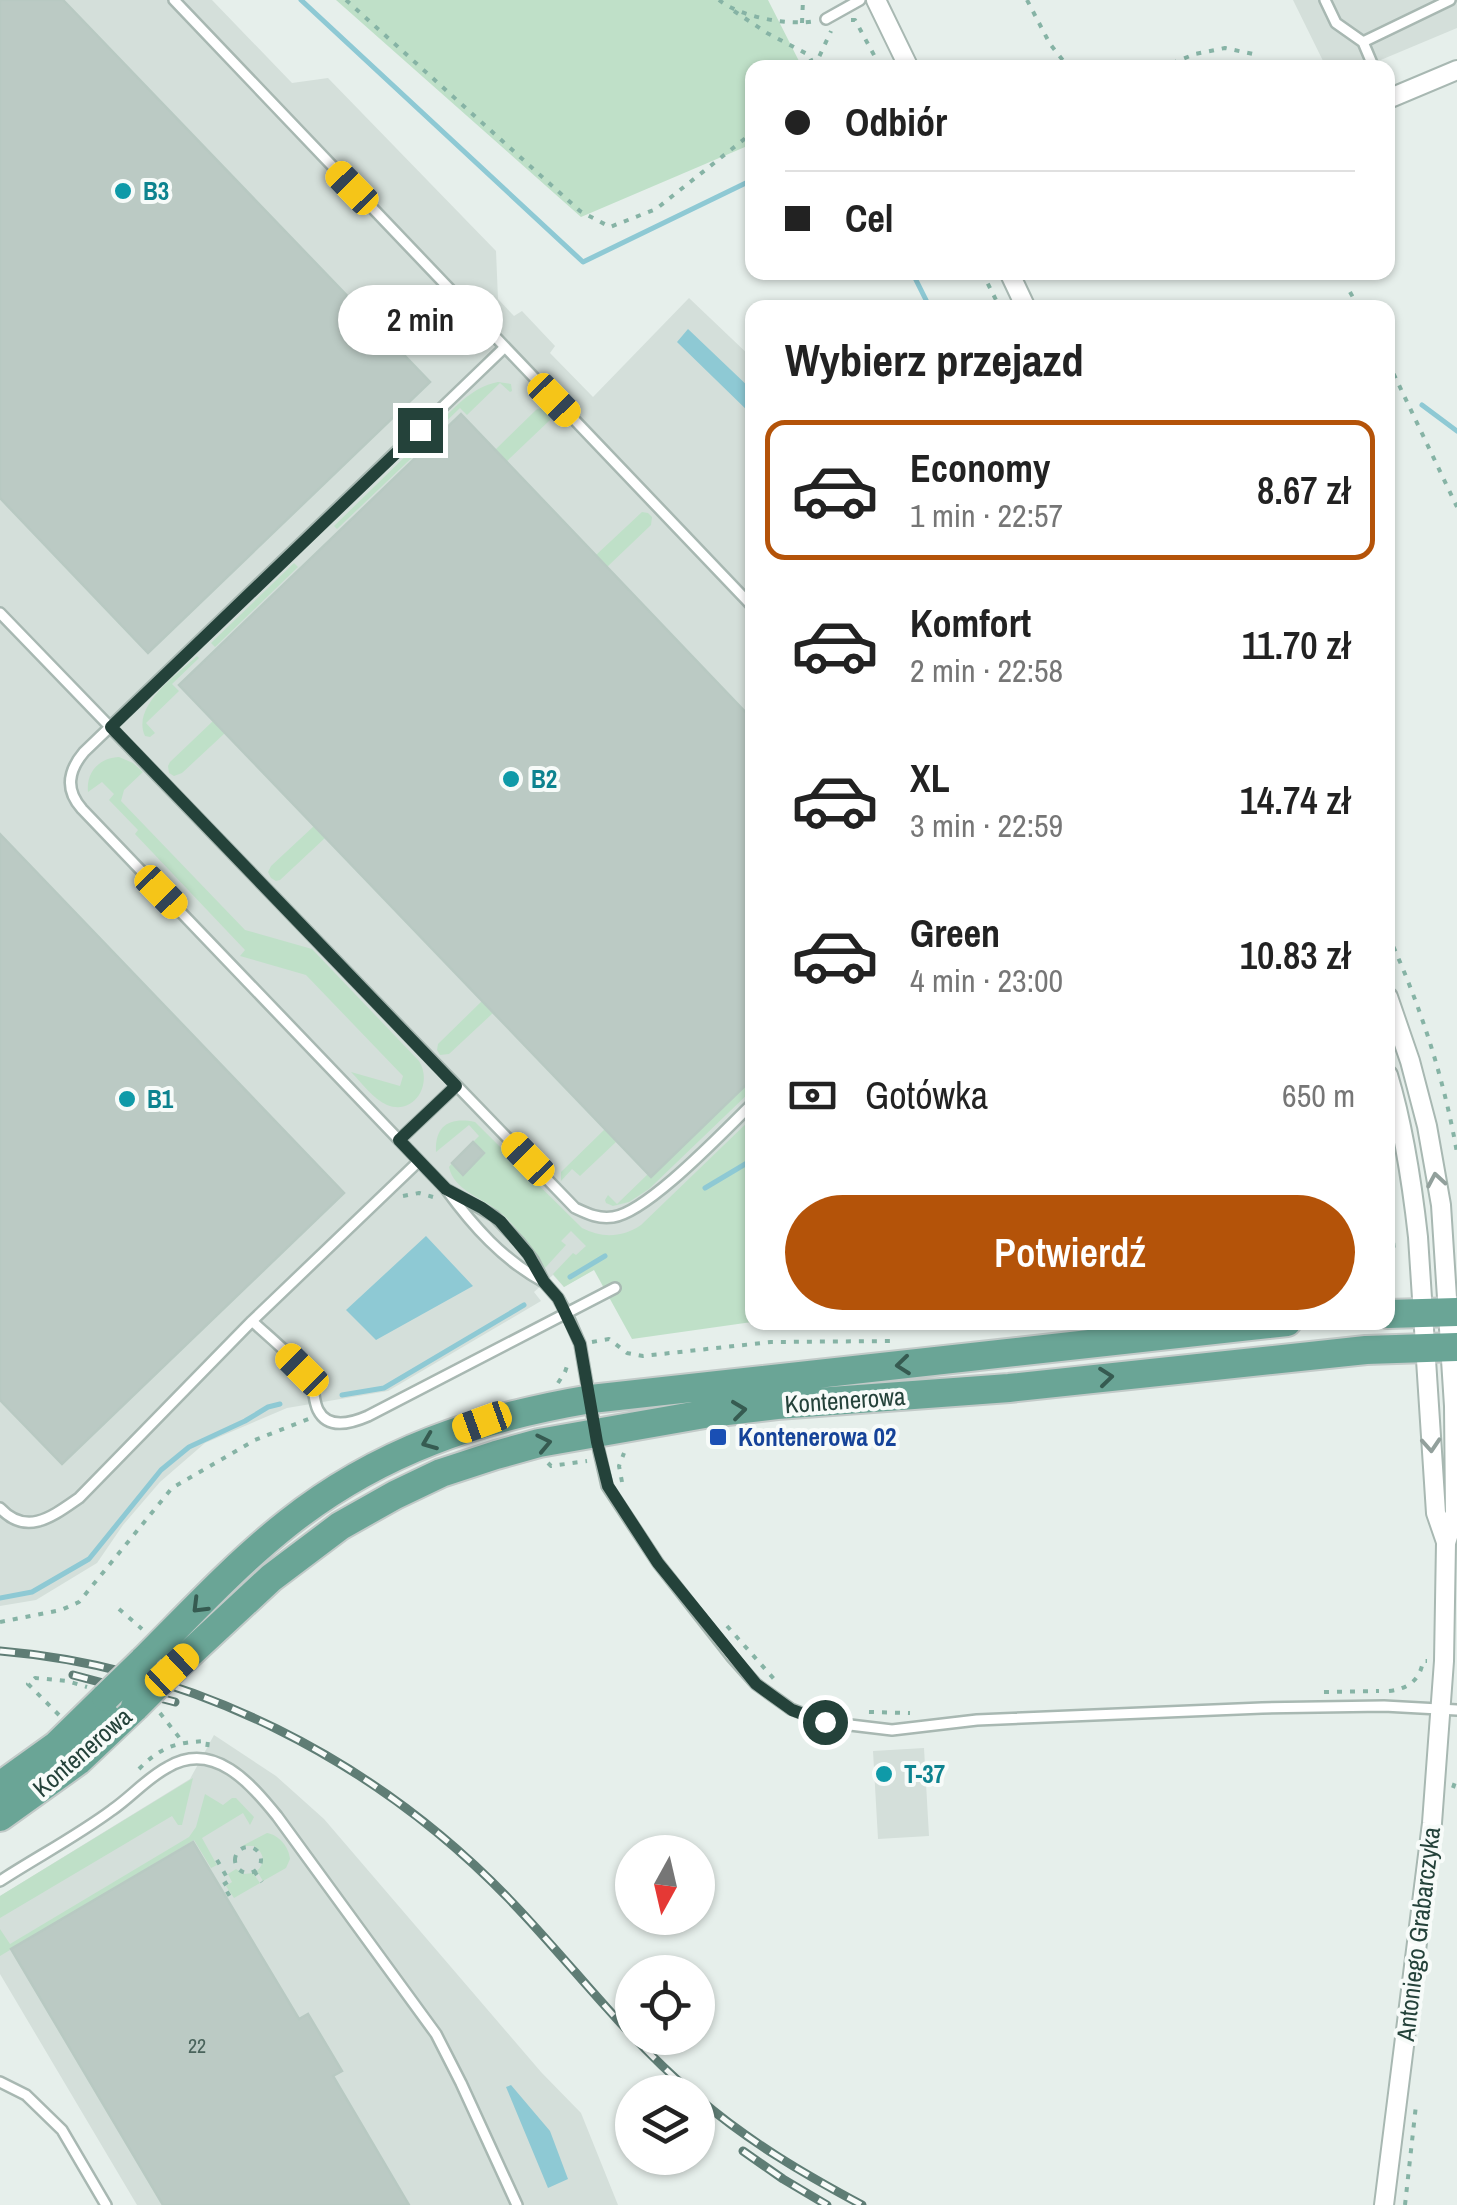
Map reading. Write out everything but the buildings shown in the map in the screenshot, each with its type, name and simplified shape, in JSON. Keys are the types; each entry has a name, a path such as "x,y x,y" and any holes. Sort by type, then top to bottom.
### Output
{"main road":[{"path":"1395,1314 1443,1312"},
{"name":"Kontenerowa","path":"0,1786 57,1745 290,1521 340,1487 424,1443 482,1422 591,1399 1215,1330"},
{"name":"Kontenerowa","path":"0,1816 78,1761 271,1578 340,1526 441,1473 496,1454 595,1433 777,1405 963,1392 1282,1358 1444,1348"}],"street":[{"path":"876,0 905,60"},
{"path":"1395,96 1457,70"},
{"name":"Antoniego Grabarczyka","path":"1384,2205 1449,1709 1444,1662 1446,1543 1436,1513 1444,1348 1441,1205 1428,1126 1395,1017"},
{"name":"Antoniego Grabarczyka","path":"1395,1104 1443,1312"}],"lane":[{"path":"174,0 745,599"},
{"path":"829,21 860,0"},
{"path":"1324,0 1336,23 1363,42 1371,60"},
{"path":"1363,42 1450,0"},
{"path":"504,348 111,727 74,765 70,781 76,802 419,1160 505,1256 544,1282"},
{"path":"0,613 575,1208 609,1218 634,1209 660,1190 745,1111"},
{"path":"399,1140 456,1086"},
{"path":"0,1508 20,1522 36,1522 54,1516 79,1498 252,1320 419,1160"},
{"path":"446,1189 500,1221 558,1298 580,1344 608,1486 682,1594 756,1684 792,1710 825,1722 892,1730 976,1720 1262,1708 1449,1709"},
{"path":"252,1320 306,1375 326,1419 354,1422 614,1288"},
{"path":"0,1880 111,1812 169,1766 185,1760 206,1760 250,1782 436,2034 517,2205"},
{"path":"0,2082 26,2096 62,2130 106,2205"}],"path":[{"path":"346,0 580,211 610,227 656,209 745,139"},
{"path":"719,0 767,33 809,55 811,60"},
{"path":"802,23 804,0"},
{"path":"1027,0 1063,60"},
{"path":"726,6 754,16 802,23 854,20 876,60"},
{"path":"816,60 829,21"},
{"path":"1181,60 1225,48 1253,54"},
{"path":"1350,292 1354,300"},
{"path":"1395,377 1457,507"},
{"path":"1395,951 1435,1059 1457,1153"},
{"path":"373,1204 381,1213 408,1194 424,1194 439,1200"},
{"path":"580,1344 609,1339 627,1352 648,1356 770,1342 909,1340"},
{"path":"0,1622 61,1610 79,1602 172,1488 254,1440 320,1412"},
{"path":"617,1456 621,1455 623,1484"},
{"path":"119,1609 141,1629"},
{"path":"719,1617 779,1684"},
{"path":"1324,1692 1401,1690 1415,1680 1423,1660 1444,1662"},
{"path":"30,1686 56,1712"},
{"path":"859,1712 912,1713"},
{"path":"252,1847 258,1852 260,1865 254,1871 245,1872 237,1866 235,1859 244,1848 252,1847"},
{"path":"214,1871 219,1863 229,1881 223,1884 232,1900"},
{"path":"225,1873 237,1866"},
{"path":"254,1871 262,1882"}],"shaded area":[{"path":"0,0 212,0 292,83 328,78 496,251 498,299 514,316 522,311 555,346 550,353 593,397 689,298 745,351 745,1181 564,1287 553,1275 534,1292 541,1301 388,1391 287,1408 205,1443 160,1482 97,1563 36,1600 0,1606"},
{"path":"1293,0 1457,0 1457,28 1381,60 1323,60"},
{"path":"214,1735 276,1776 324,1819 541,2072 581,2113 618,2205 137,2205 0,1974 0,1896 190,1779"},
{"path":"924,1748 929,1836 878,1839 873,1751"}],"green space":[{"path":"336,0 768,0 798,60 745,60 745,147 581,217"},
{"path":"498,382 511,384 512,391 500,383 467,415 460,408 433,434 431,431 462,401"},
{"path":"545,407 552,412 550,420 506,462 495,450 537,409"},
{"path":"417,445 421,449 337,529 334,526"},
{"path":"642,512 652,517 651,525 607,567 596,555"},
{"path":"294,563 298,567 215,647 211,643"},
{"path":"197,656 172,684 179,691 146,723 155,733 145,736 142,725 150,703"},
{"path":"213,721 225,733 182,773 169,773 170,762"},
{"path":"119,757 143,772 124,790 121,801 245,930 312,949 419,1061 424,1079 413,1102 397,1107 372,1095 351,1072 400,1086 403,1076 306,975 240,956 245,950 135,834 138,830 109,800 114,794 102,782 88,792 95,767"},
{"path":"314,826 325,838 280,880 271,878 271,866"},
{"path":"482,1001 493,1013 449,1054 440,1055 438,1044"},
{"path":"745,1086 745,1097 649,1189 629,1202 613,1206 606,1203 608,1195 617,1204 648,1174 651,1176"},
{"path":"451,1122 475,1122 582,1228 612,1235 641,1225 745,1125 745,1323 632,1339 594,1270 564,1287 553,1274 573,1253 576,1255 586,1246 571,1231 561,1241 566,1245 545,1268 504,1216 468,1192 452,1175 452,1163 463,1174 484,1154 473,1142 479,1136 469,1125 436,1152 438,1135"},
{"path":"605,1129 617,1141 580,1176 572,1169 561,1181 561,1172"},
{"path":"193,1778 182,1825 172,1816 0,1918 0,1896"},
{"path":"205,1794 223,1805 236,1798 254,1817 250,1825 243,1813 202,1838 217,1865 211,1868 194,1840 0,1956 0,1929 10,1944 189,1837 196,1827"},
{"path":"267,1833 283,1842 290,1859 286,1868 263,1881 257,1871 263,1861 260,1852 254,1846 242,1846"},
{"path":"236,1869 244,1874 253,1873 260,1883 234,1898 226,1886 232,1882 228,1874"}],"water":[{"path":"688,329 745,383 745,408 677,342"},
{"path":"426,1236 473,1286 376,1340 346,1310"},
{"path":"511,2085 550,2131 568,2179 548,2188 506,2087"}],"waterway":[{"path":"301,0 583,262 745,183"},
{"path":"916,280 926,300"},
{"path":"1422,405 1457,431"},
{"path":"705,1188 745,1164"},
{"path":"570,1277 605,1256"},
{"path":"342,1395 384,1388 524,1305"},
{"path":"0,1598 32,1592 89,1559 161,1470 189,1447 280,1404"}],"railway":[{"path":"0,1651 72,1661 142,1677 211,1700 277,1729 340,1764 457,1849 509,1899 672,2075"},
{"path":"73,1675 175,1702"},
{"path":"715,2111 777,2156 862,2205"},
{"path":"743,2151 827,2205"}],"place":[{"name":"B3","path":"123,191"},
{"name":"B2","path":"511,779"},
{"name":"B1","path":"127,1099"},
{"name":"Kontenerowa 02","path":"718,1437"},
{"name":"T-37","path":"884,1774"}],"route":[{"path":"420,430 111,727 456,1086 399,1140 446,1189 500,1221 520,1242 558,1298 580,1344 608,1486 658,1563 756,1684 792,1710 825,1722"}]}
